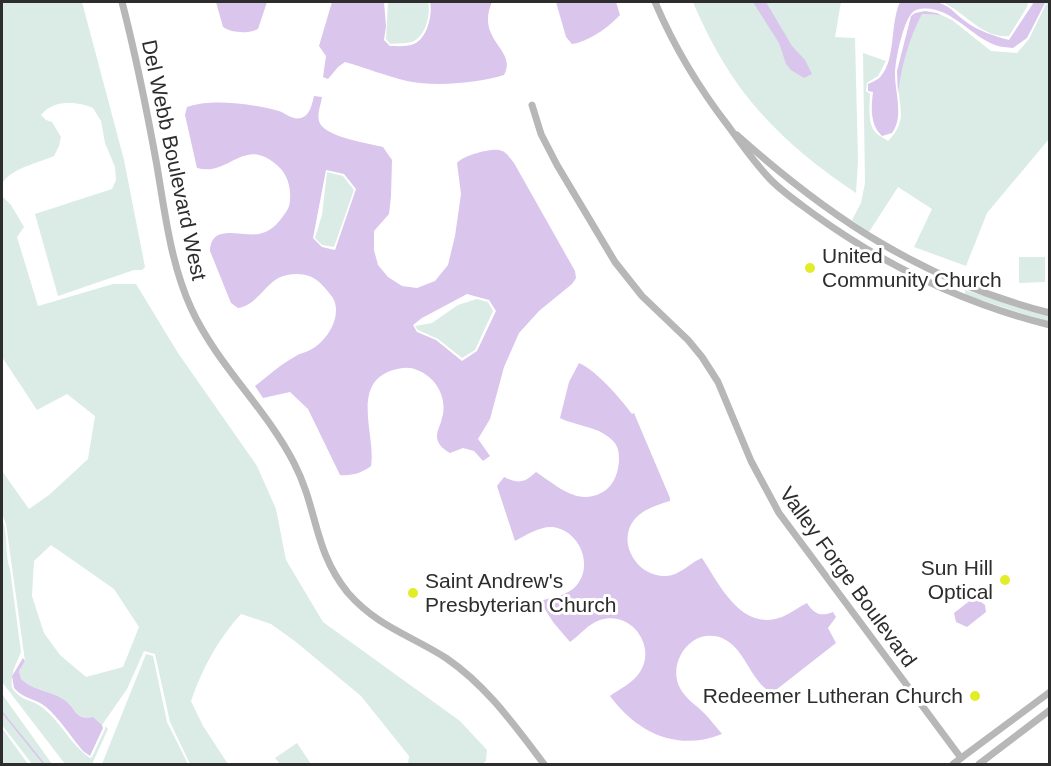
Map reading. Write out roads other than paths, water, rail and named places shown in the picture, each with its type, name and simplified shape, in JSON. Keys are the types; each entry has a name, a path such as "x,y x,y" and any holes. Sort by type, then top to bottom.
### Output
{"street":[{"name":"Del Webb Boulevard West","path":"122,2 140,74 164,210 182,284 191,308 206,335 294,463 307,495 318,539 329,564 343,586 370,615 398,633 446,658 496,701 544,765"},
{"path":"655,2 689,71 742,146 777,185 841,232 891,263 959,296 1050,325"},
{"name":"Valley Forge Boulevard","path":"532,105 541,134 557,165 615,262 642,296 688,340 718,382 751,461 779,513 961,758"},
{"path":"729,127 802,191 896,254 973,289 1050,313"},
{"path":"777,185 784,177"},
{"path":"795,199 802,191"},
{"path":"891,263 896,254"},
{"path":"953,765 1050,692"},
{"path":"979,765 1050,710"}],"waterway":[{"path":"2,712 44,764"}],"place":[{"name":"United Community Church","path":"810,268"},
{"name":"Sun Hill Optical","path":"1005,580"},
{"name":"Saint Andrew's Presbyterian Church","path":"413,593"},
{"name":"Redeemer Lutheran Church","path":"975,696"}]}
